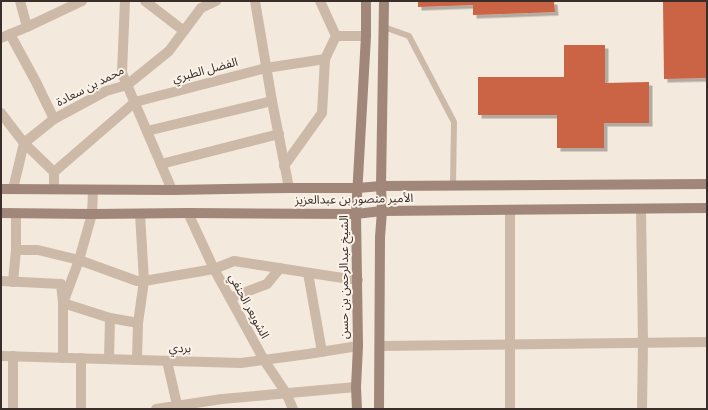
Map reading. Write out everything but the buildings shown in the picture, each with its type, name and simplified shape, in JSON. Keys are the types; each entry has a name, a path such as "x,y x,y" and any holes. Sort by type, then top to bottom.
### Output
{"street":[{"path":"20,1 27,27"},
{"path":"54,119 36,82 5,36 82,1"},
{"path":"125,1 122,73 172,190"},
{"path":"145,1 184,31"},
{"name":"محمد بن سعادة","path":"24,143 54,119 106,91 127,85 169,51 201,8 215,1"},
{"path":"255,1 288,188"},
{"path":"320,1 336,36"},
{"name":"الشيخ عبدالرحمن بن حسن","path":"357,409 358,280 356,214 366,36 366,1"},
{"path":"379,409 384,1"},
{"path":"336,36 366,36"},
{"path":"284,166 322,113 324,59 336,36"},
{"name":"الفضل الطبري","path":"54,172 134,102 266,68 324,59"},
{"path":"147,131 272,102"},
{"path":"1,113 24,143 54,172 54,189"},
{"path":"161,164 278,134"},
{"path":"12,189 24,143"},
{"name":"الأمير منصور بن عبدالعزيز","path":"1,189 172,190 358,188 381,186 453,185 707,184"},
{"path":"63,303 80,260 92,214 93,190"},
{"name":"الأمير منصور بن عبدالعزيز","path":"1,213 356,214 382,211 707,208"},
{"path":"641,209 643,343 642,409"},
{"path":"510,210 510,409"},
{"name":"الشويعر الحنفي","path":"188,213 214,269 264,360 286,393 293,409"},
{"path":"13,282 16,250 16,214"},
{"path":"138,360 138,323 144,281 140,214"},
{"path":"16,250 38,250 80,260 137,281 214,269 234,261 358,280"},
{"path":"230,298 267,284 280,268"},
{"path":"308,273 322,352"},
{"path":"1,281 61,284 63,303 63,358"},
{"path":"63,303 110,318 138,323"},
{"path":"109,359 110,318"},
{"path":"380,346 707,342"},
{"name":"بردي","path":"1,356 242,363 358,346"},
{"path":"13,356 13,409"},
{"path":"81,358 81,409"},
{"path":"167,361 177,407"},
{"path":"156,409 223,404 286,393 356,387"}],"lane":[{"path":"384,27 409,36 454,122 453,185"}]}
